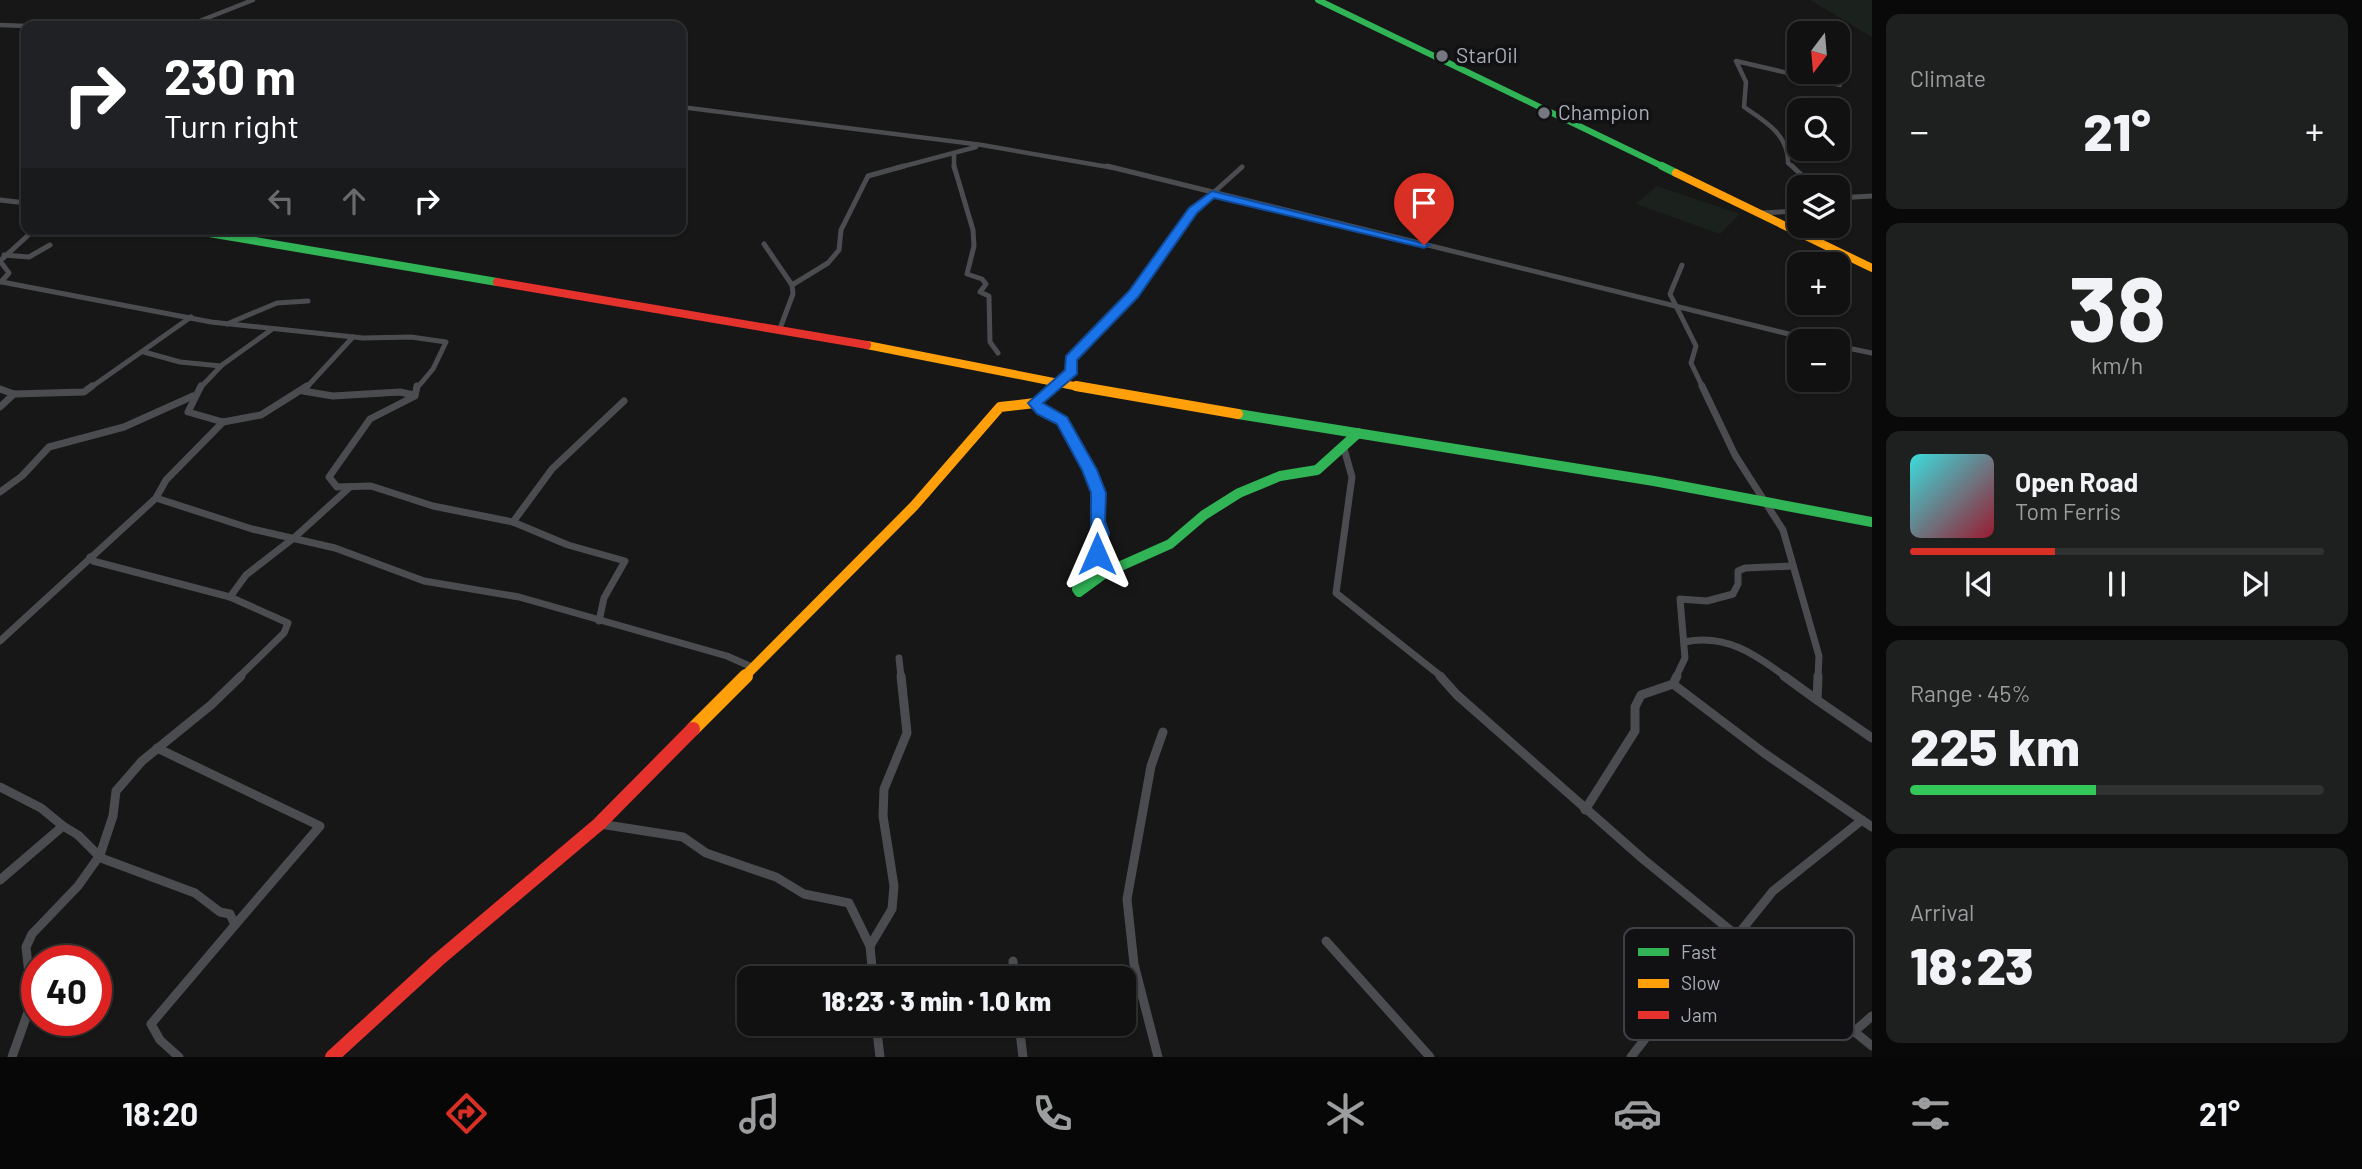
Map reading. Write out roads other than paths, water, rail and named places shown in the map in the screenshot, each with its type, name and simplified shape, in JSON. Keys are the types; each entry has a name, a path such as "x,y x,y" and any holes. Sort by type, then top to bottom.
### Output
{"street":[{"path":"200,21 253,0"},
{"path":"1318,0 1872,268"},
{"path":"0,25 21,26"},
{"path":"1801,175 1788,163 1789,150 1782,140 1764,120 1744,107 1747,97 1746,82 1736,61 1840,85"},
{"path":"686,108 982,145 1101,165 1787,333"},
{"path":"792,285 828,263 839,250 841,230 868,176 982,145"},
{"path":"954,153 952,169 961,190 974,243 967,274 982,279 986,285 980,292 989,296 989,342 998,353"},
{"path":"332,1057 438,960 599,824 914,506 1000,407 1035,403 1072,371 1070,359 1134,294 1193,211 1242,167"},
{"path":"1850,197 1872,196"},
{"path":"0,200 21,202"},
{"path":"1760,213 1787,212"},
{"path":"1,282 9,273 4,270 0,261 2,255 27,235"},
{"path":"220,235 779,331 1059,383 1666,483 1872,522"},
{"path":"764,244 770,260 789,275 792,285 793,294 779,331"},
{"path":"2,255 29,257 50,245"},
{"path":"1682,265 1670,294 1681,321 1696,346 1691,363 1735,455 1783,530 1819,656 1816,701"},
{"path":"1,282 271,330 353,337 411,337 446,342 433,369 418,383 415,396 370,419 328,477 337,487 371,486 433,506 513,522 568,545 625,561 608,589 599,621"},
{"path":"227,324 277,303 308,301"},
{"path":"0,389 14,394 84,392 191,317"},
{"path":"0,492 22,476 48,447 124,427 193,396 221,366 271,330"},
{"path":"193,396 188,412 223,422 261,415 270,407 303,391 353,337"},
{"path":"1850,348 1872,353"},
{"path":"144,352 180,362 221,366"},
{"path":"303,391 333,396 400,392 415,396"},
{"path":"0,407 14,394"},
{"path":"513,522 552,469 624,401"},
{"path":"1035,403 1042,411 1062,421 1090,470 1099,493 1097,521 1101,533 1097,560 1082,578 1077,589 1079,592 1105,573 1170,544 1204,515 1239,493 1280,476 1307,474 1317,470 1358,433"},
{"path":"0,641 156,498 187,457 223,422"},
{"path":"1343,445 1352,477 1336,593 1437,673 1457,695 1585,810 1725,928"},
{"path":"230,597 246,575 295,537 349,487"},
{"path":"156,498 252,529 335,548 424,581 519,597 727,656 755,668"},
{"path":"12,1057 32,1001 26,947 32,934 101,859 115,820 116,790 157,748 211,705 284,633 288,624 230,597 93,561 90,557"},
{"path":"1585,810 1635,731 1635,707 1641,695 1673,684 1685,658 1680,598 1698,603 1715,600 1733,594 1738,584 1738,571 1745,568 1793,566"},
{"path":"1684,642 1700,635 1739,644 1816,701 1872,738"},
{"path":"870,946 892,909 894,886 883,816 884,789 907,733 898,658"},
{"path":"1673,684 1764,753 1872,827"},
{"path":"1158,1057 1134,964 1126,900 1151,766 1163,732"},
{"path":"157,748 320,826 151,1024 160,1040 179,1057"},
{"path":"0,787 41,808 78,835 101,859 195,892 220,912 230,914 235,925"},
{"path":"1743,928 1773,891 1862,820"},
{"path":"599,824 684,836 706,853 776,877 804,894 849,903 870,946 872,966"},
{"path":"0,880 64,826"},
{"path":"1326,941 1430,1057"},
{"path":"1013,961 1013,966"},
{"path":"1872,1016 1856,1030 1872,1046"},
{"path":"877,1036 880,1057"},
{"path":"1020,1036 1023,1057"},
{"path":"1631,1057 1644,1040"}],"place":[{"name":"StarOil","path":"1442,56"},
{"name":"Champion","path":"1544,113"}]}
